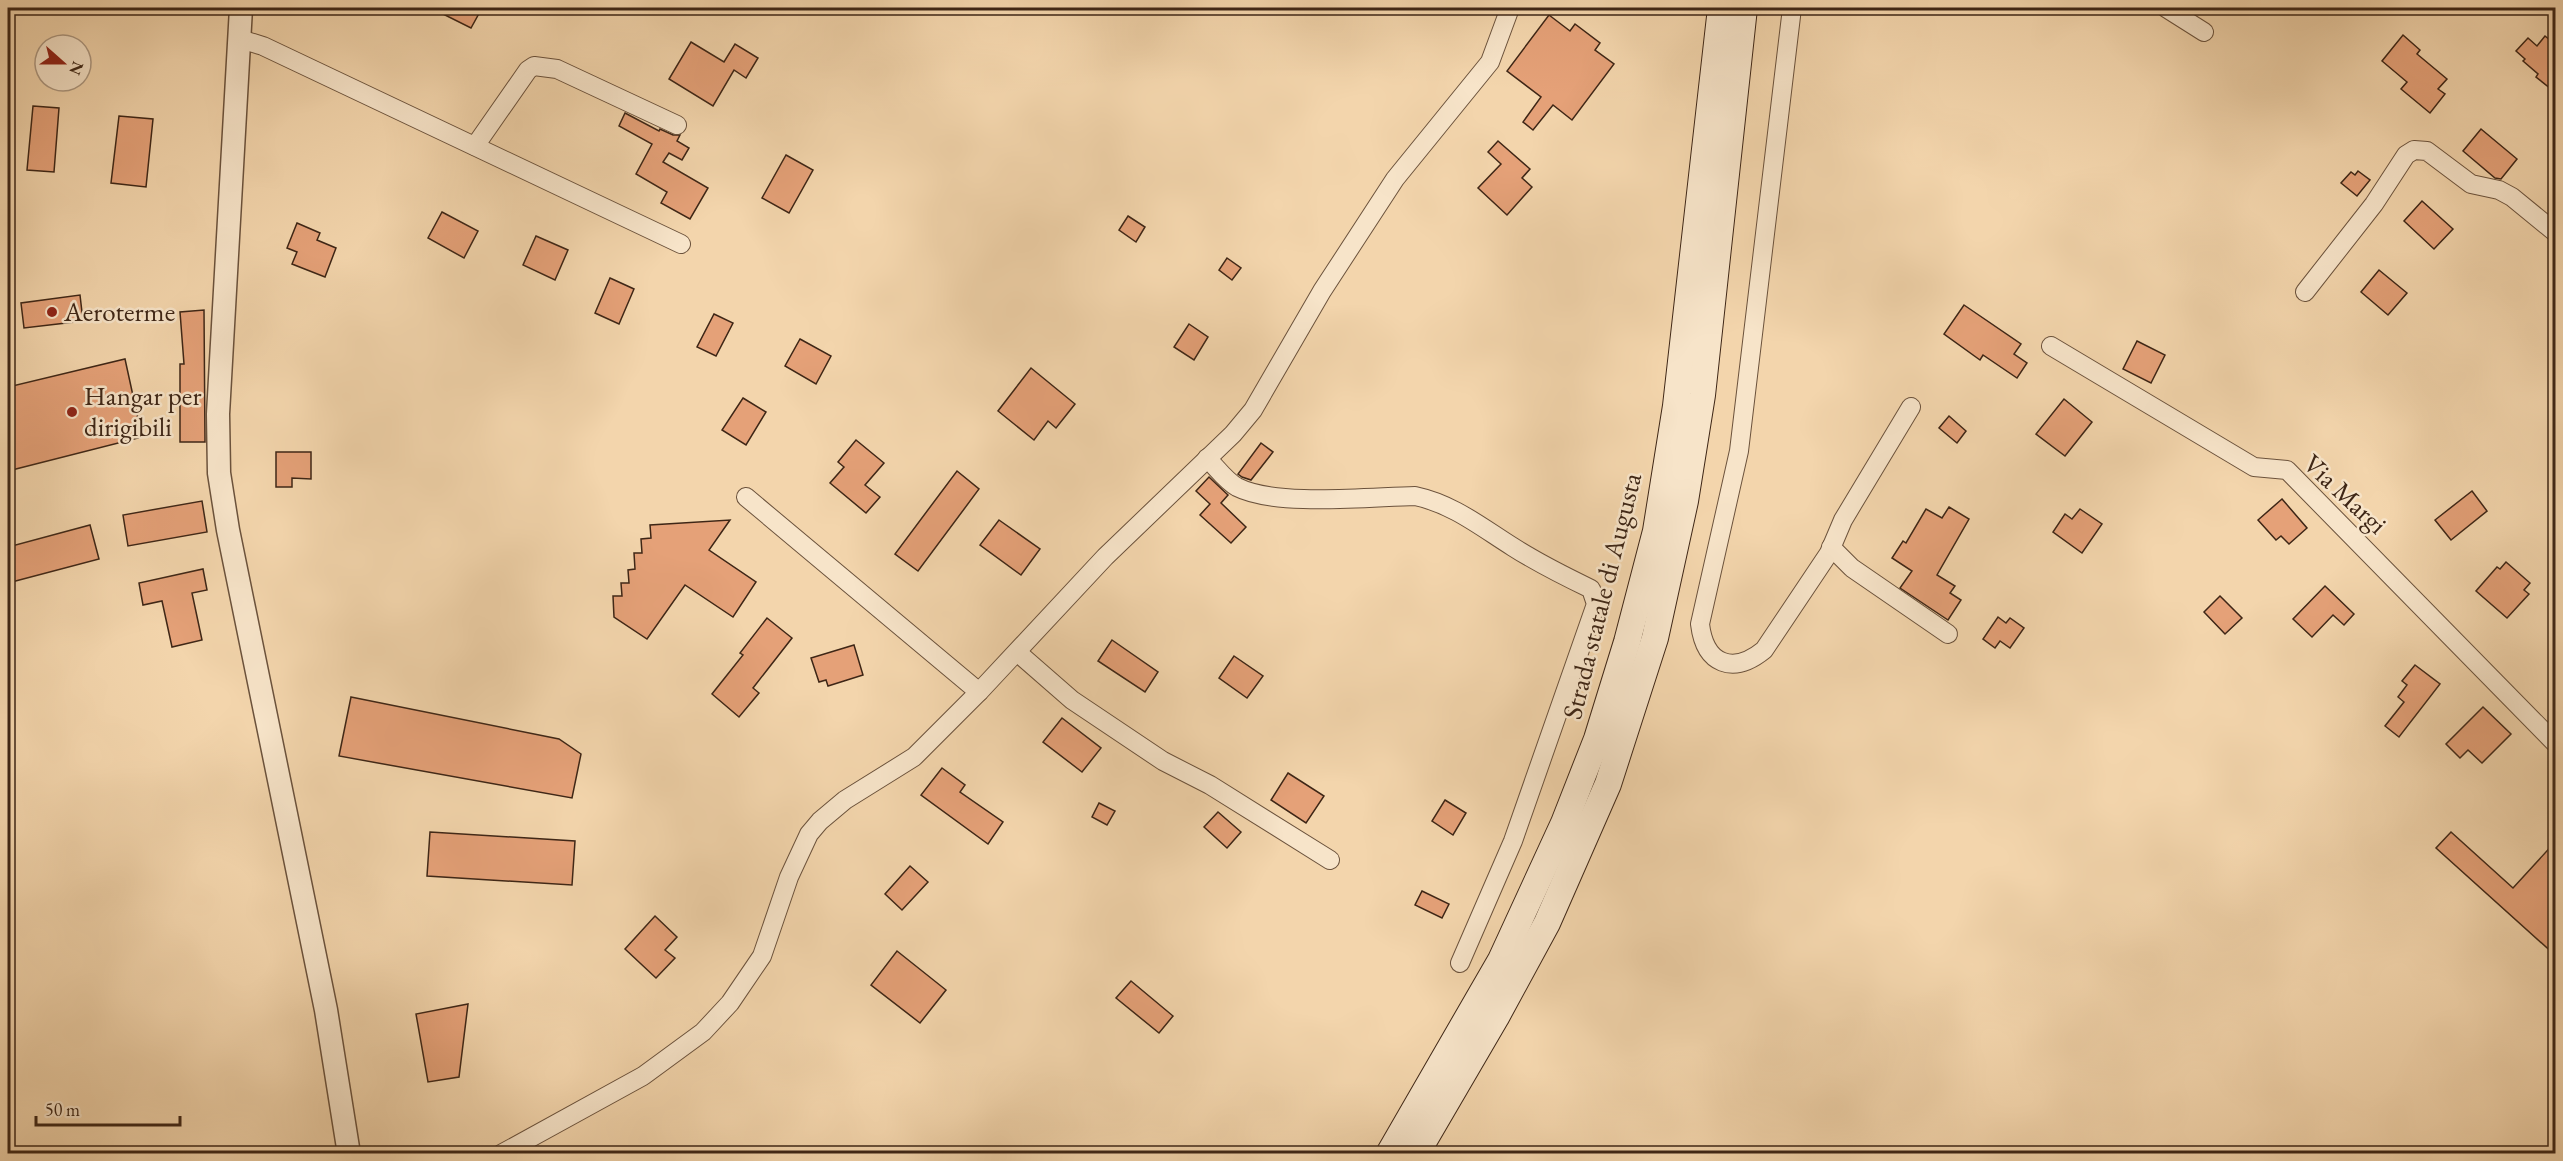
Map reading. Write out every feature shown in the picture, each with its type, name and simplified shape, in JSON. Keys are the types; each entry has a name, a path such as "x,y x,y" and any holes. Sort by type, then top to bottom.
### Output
{"main road":[{"name":"Strada statale di Augusta","path":"1389,1154 1500,960 1530,897 1564,823 1597,739 1627,642 1656,531 1676,406 1721,8"},
{"name":"Strada statale di Augusta","path":"1416,1154 1496,1017 1547,922 1608,784 1655,638 1685,501 1702,394 1744,8"}],"street":[{"path":"242,8 218,414 219,473 228,530 326,1010 349,1154"},
{"path":"501,1154 643,1076 704,1032 730,1003 762,956 789,877 809,834 820,821 845,800 914,757 979,693 1105,557 1208,458 1253,410 1322,291 1395,179 1490,62 1510,8"},
{"path":"1792,8 1739,451 1700,624 1702,638 1707,649 1718,660 1733,666 1751,662 1764,650 1831,547 1843,520 1911,407"},
{"path":"2166,8 2204,32"},
{"path":"240,39 263,46 681,244"},
{"path":"475,146 528,70 534,66 557,69 677,125"},
{"path":"2305,292 2374,204 2406,155 2415,150 2427,151 2471,184 2499,190 2512,197 2556,233"},
{"name":"Via Margi","path":"2051,346 2254,467 2287,470 2556,744"},
{"path":"1208,458 1234,485 1248,492 1286,498 1415,496 1436,500 1548,569 1591,589 1596,604 1513,841 1460,963"},
{"path":"746,497 979,693"},
{"path":"1831,547 1852,568 1948,634"},
{"path":"1017,652 1072,700 1154,755 1210,785 1330,860"}],"building":[{"path":"431,8 482,8 471,28"},
{"path":"1549,15 1570,31 1575,24 1600,43 1595,50 1614,64 1572,120 1553,105 1533,130 1523,122 1541,97 1507,71"},
{"path":"2403,35 2420,50 2417,54 2447,79 2438,89 2445,94 2430,113 2401,89 2407,82 2382,61"},
{"path":"2545,36 2556,45 2556,93 2536,77 2538,74 2523,61 2525,59 2516,51 2528,38 2537,46"},
{"path":"691,42 724,62 735,44 758,58 746,78 734,70 713,106 669,79"},
{"path":"33,106 59,108 54,172 27,170"},
{"path":"625,113 659,131 660,129 673,135 680,135 677,141 689,148 682,160 669,153 663,162 708,188 690,219 661,203 667,192 636,174 652,144 619,126"},
{"path":"119,116 153,119 146,187 111,183"},
{"path":"2481,129 2517,159 2501,179 2495,178 2463,151"},
{"path":"1498,141 1530,169 1522,178 1532,187 1507,215 1478,188 1501,164 1488,152"},
{"path":"786,155 813,170 789,213 762,198"},
{"path":"2358,171 2370,180 2357,196 2341,183 2351,172 2355,175"},
{"path":"2422,201 2453,229 2434,249 2404,221"},
{"path":"442,212 478,231 464,258 428,238"},
{"path":"1128,216 1145,227 1136,242 1119,230"},
{"path":"297,223 320,233 317,240 336,248 325,277 292,264 297,252 287,248"},
{"path":"536,236 568,250 555,280 523,265"},
{"path":"1227,258 1241,268 1232,280 1219,270"},
{"path":"2379,270 2407,293 2388,315 2361,292"},
{"path":"610,278 634,289 619,324 595,313"},
{"name":"Aeroterme","path":"80,295 83,321 24,328 21,303"},
{"path":"1964,305 2021,344 2014,354 2027,363 2017,378 1983,355 1980,360 1944,334"},
{"path":"204,310 205,442 180,442 180,364 184,364 180,312"},
{"path":"714,314 733,323 716,356 697,347"},
{"path":"1189,324 1208,337 1194,360 1174,347"},
{"path":"800,339 831,356 816,384 785,366"},
{"path":"2137,341 2165,355 2151,383 2123,369"},
{"name":"Hangar per dirigibili","path":"125,359 142,437 8,471 8,387"},
{"path":"1031,368 1075,404 1056,428 1048,421 1034,440 998,411"},
{"path":"743,398 766,412 746,445 722,430"},
{"path":"2064,399 2092,422 2065,456 2036,434"},
{"path":"1949,416 1966,431 1957,443 1939,428"},
{"path":"856,440 884,463 865,485 880,497 866,513 830,483 844,467 838,462"},
{"path":"1261,443 1273,452 1251,480 1242,477 1238,474"},
{"path":"276,452 311,452 311,479 292,478 292,487 276,487"},
{"path":"957,471 979,489 918,571 895,554"},
{"path":"1209,477 1228,495 1221,503 1246,527 1231,543 1200,515 1210,504 1196,491"},
{"path":"2472,491 2487,511 2451,540 2435,520"},
{"path":"2282,499 2307,528 2289,544 2281,536 2276,540 2258,520"},
{"path":"202,501 207,532 128,546 123,515"},
{"path":"1949,507 1969,519 1937,575 1955,586 1950,593 1961,600 1948,620 1900,588 1912,571 1892,558 1903,541 1906,543 1926,509 1942,518"},
{"path":"2080,509 2102,524 2082,553 2053,532 2065,514 2072,519"},
{"path":"730,520 709,550 756,582 733,617 685,585 647,639 614,617 613,596 622,596 621,583 629,583 628,570 635,569 634,553 642,553 641,539 651,538 650,525"},
{"path":"999,520 1040,549 1021,575 980,545"},
{"path":"90,525 99,559 8,583 8,547"},
{"path":"2506,562 2530,583 2524,590 2529,594 2507,618 2476,591 2497,567 2500,569"},
{"path":"203,569 207,590 192,593 202,640 172,647 162,601 143,605 139,583"},
{"path":"2325,586 2354,614 2344,625 2333,615 2312,637 2293,619"},
{"path":"2220,596 2242,618 2225,634 2204,612"},
{"path":"1998,617 2006,623 2010,618 2024,628 2010,648 2000,641 1995,648 1983,639"},
{"path":"767,618 792,638 753,688 759,693 739,717 712,694 743,655 740,653"},
{"path":"1112,640 1158,672 1145,692 1098,661"},
{"path":"854,645 863,675 828,686 826,680 819,682 811,658"},
{"path":"1234,656 1263,676 1247,698 1219,678"},
{"path":"2415,665 2440,684 2399,737 2385,726 2404,702 2398,697 2407,685 2402,681"},
{"path":"351,697 559,739 581,754 572,798 339,756"},
{"path":"2483,707 2511,734 2482,763 2468,750 2460,758 2446,744"},
{"path":"1062,718 1101,748 1082,772 1043,742"},
{"path":"942,768 965,785 960,792 1003,822 988,844 921,795"},
{"path":"1288,773 1324,796 1306,823 1271,800"},
{"path":"1445,800 1466,813 1453,835 1432,821"},
{"path":"1099,803 1115,811 1107,825 1092,817"},
{"path":"1218,812 1241,832 1227,848 1204,827"},
{"path":"430,832 575,841 572,885 427,876"},
{"path":"2451,832 2513,888 2556,841 2556,956 2436,848"},
{"path":"910,866 928,882 902,910 885,894"},
{"path":"1422,891 1449,904 1442,918 1415,905"},
{"path":"655,916 677,937 665,950 675,958 656,978 625,949"},
{"path":"897,951 946,990 920,1023 871,985"},
{"path":"1131,981 1173,1016 1159,1033 1116,998"},
{"path":"468,1004 459,1077 428,1082 416,1014"}],"place":[{"name":"Aeroterme","path":"52,312"},
{"name":"Hangar per dirigibili","path":"72,412"}]}
